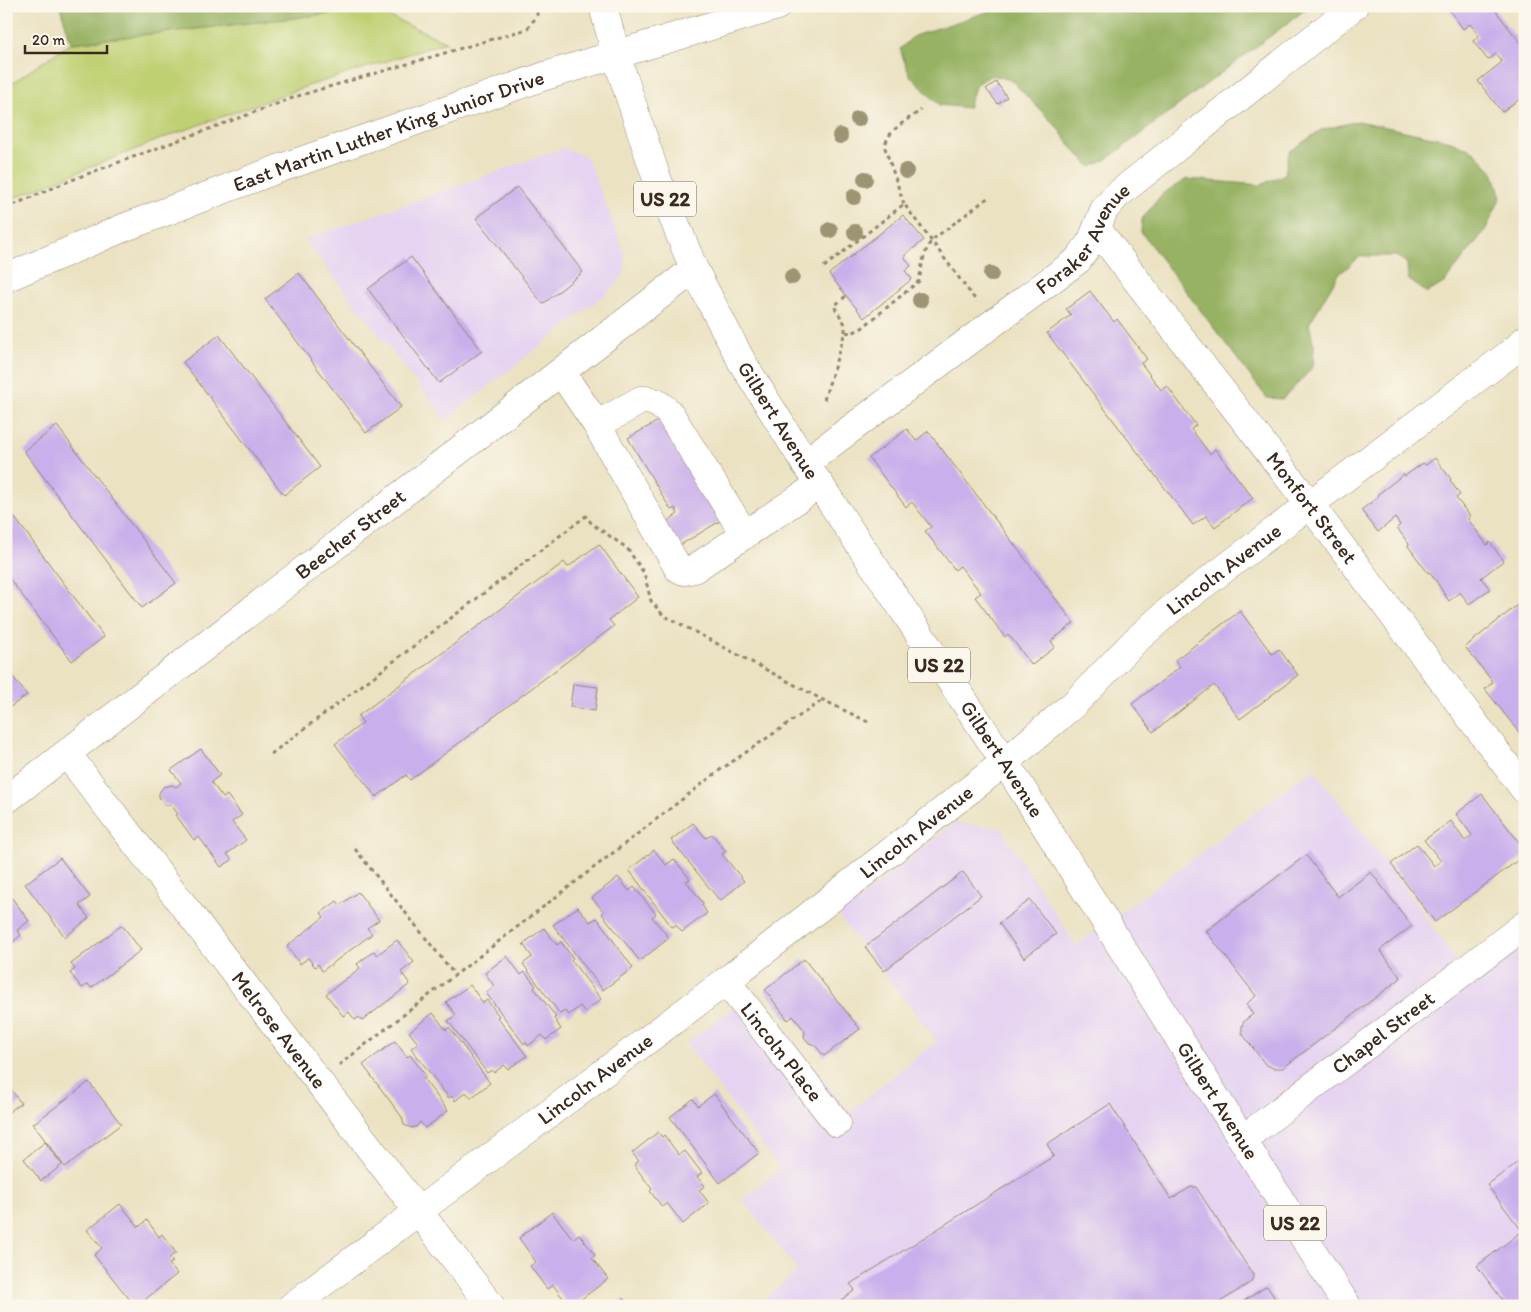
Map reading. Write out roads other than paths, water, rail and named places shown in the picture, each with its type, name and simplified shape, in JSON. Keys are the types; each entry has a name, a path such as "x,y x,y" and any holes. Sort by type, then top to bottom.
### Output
{"street":[{"name":"Gilbert Avenue","path":"604,6 616,55 656,176 694,269 742,362 812,474 1005,762 1347,1306"},
{"name":"East Martin Luther King Junior Drive","path":"6,278 123,228 278,169 546,76 778,6"},
{"name":"Foraker Avenue","path":"597,425 678,568 684,571 694,568 745,535 812,474 1078,260 1092,240 1104,210 1117,195 1354,6"},
{"name":"Monfort Street","path":"1097,229 1310,505 1525,790"},
{"name":"Beecher Street","path":"6,800 694,269"},
{"name":"Lincoln Avenue","path":"292,1306 726,981 1005,762 1074,704 1134,642 1172,609 1525,340"},
{"path":"561,372 597,425 641,400 648,399 664,407 745,535"},
{"name":"Melrose Avenue","path":"67,754 491,1306"},
{"name":"Chapel Street","path":"1243,1140 1525,925"},
{"name":"Lincoln Place","path":"726,981 837,1123"}]}
